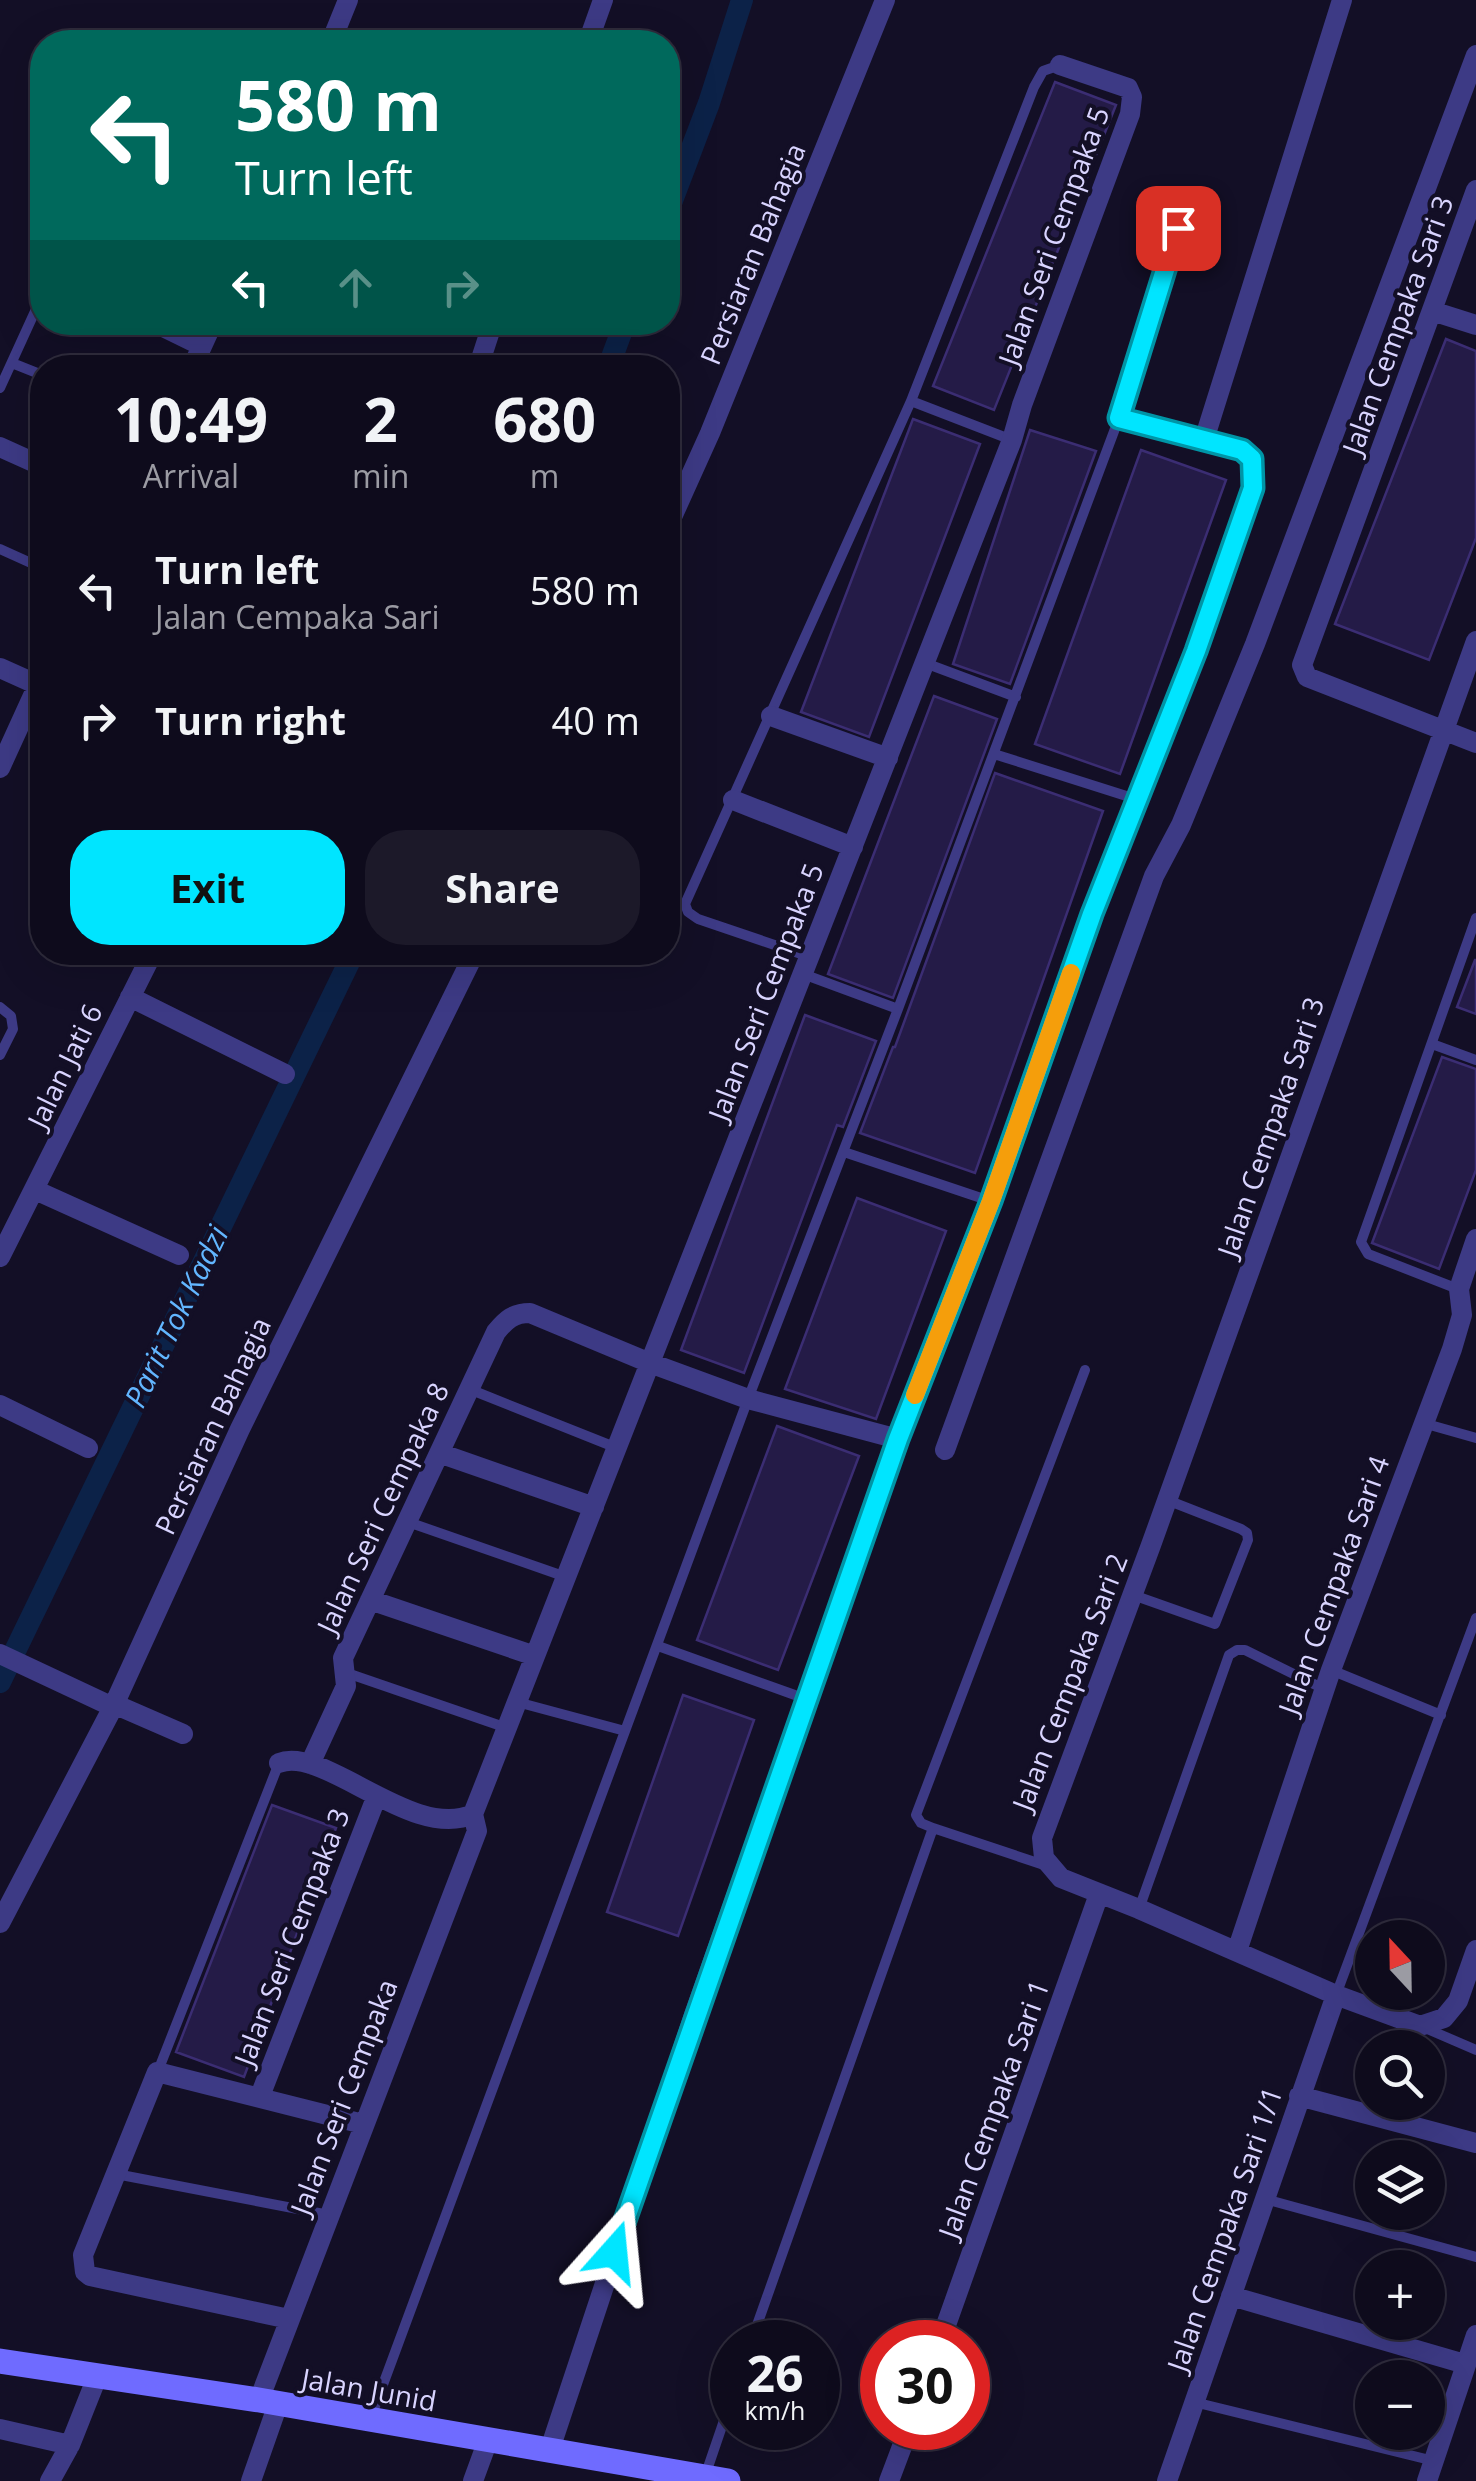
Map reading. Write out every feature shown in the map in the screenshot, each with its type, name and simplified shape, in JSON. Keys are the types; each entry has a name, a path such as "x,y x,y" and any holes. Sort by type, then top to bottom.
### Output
{"street":[{"path":"336,30 348,0"},
{"path":"592,30 603,0"},
{"name":"Persiaran Bahagia","path":"680,499 885,0"},
{"path":"1204,440 1342,0"},
{"path":"944,1450 1154,876 1180,825 1255,644 1476,55"},
{"name":"Jalan Seri Cempaka 5","path":"473,1814 1012,440 1130,114 1132,98 1128,88 1060,65"},
{"name":"Jalan Cempaka Sari 3","path":"1445,728 1307,677 1302,665 1476,190"},
{"path":"1432,311 1476,325"},
{"path":"180,335 202,346"},
{"path":"198,355 207,335"},
{"path":"549,2452 681,2052 898,1439 991,1201 1092,914 1140,800 1253,488 1252,459 1242,450 1119,418"},
{"path":"0,447 30,461"},
{"name":"Jalan Cempaka Sari 3","path":"1151,1545 1476,641"},
{"path":"0,668 30,677"},
{"path":"1,765 30,702"},
{"path":"770,716 888,758"},
{"path":"1445,728 1476,743"},
{"path":"733,800 853,847"},
{"name":"Jalan Jati 6","path":"0,1256 146,965"},
{"name":"Persiaran Bahagia","path":"0,1924 114,1706 240,1430 469,965"},
{"path":"130,997 284,1074"},
{"path":"35,1190 180,1256"},
{"name":"Jalan Cempaka Sari 4","path":"1236,1950 1328,1680 1462,1316 1459,1289 1476,1239"},
{"name":"Jalan Seri Cempaka 8","path":"310,1764 346,1686 343,1658 496,1332 507,1319 530,1313 650,1364"},
{"path":"650,1364 748,1399 898,1439"},
{"path":"0,1405 88,1448"},
{"path":"439,1452 594,1507"},
{"name":"Jalan Cempaka Sari 2","path":"1052,1868 1044,1858 1042,1838 1151,1545"},
{"path":"370,1600 535,1656"},
{"path":"0,1654 183,1734"},
{"path":"279,1764 292,1758 310,1764 376,1798 446,1821 473,1814"},
{"name":"Jalan Seri Cempaka 3","path":"260,2096 376,1798"},
{"name":"Jalan Seri Cempaka","path":"251,2481 290,2320 477,1831 473,1814"},
{"path":"1052,1868 1061,1878 1336,1995 1420,2026 1444,2018 1458,2001 1476,1950"},
{"name":"Jalan Cempaka Sari 1","path":"948,2320 1100,1894"},
{"name":"Jalan Cempaka Sari 1/1","path":"1168,2481 1336,1995"},
{"path":"290,2320 84,2272 83,2255 157,2072 362,2124"},
{"path":"1299,2096 1476,2143"},
{"path":"1230,2296 1465,2364"},
{"path":"1431,2471 1476,2335"},
{"name":"Jalan Junid","path":"0,2361 93,2387 269,2402 706,2479"},
{"path":"50,2481 70,2445 93,2387"},
{"path":"0,2429 70,2445"},
{"path":"473,2481 488,2440"},
{"path":"892,2474 901,2450"}],"lane":[{"path":"898,1009 698,919 688,912 686,904 911,401 1034,87 1043,71 1060,65"},
{"path":"370,2421 748,1399 1119,418 1178,228"},
{"path":"0,388 30,322"},
{"path":"12,362 30,370"},
{"path":"911,401 1012,440"},
{"path":"0,549 30,563"},
{"path":"925,663 1016,697"},
{"path":"994,754 1140,800"},
{"path":"1459,1289 1368,1254 1362,1242 1476,918"},
{"path":"0,1007 11,1016 13,1029 0,1055"},
{"path":"1432,1044 1476,1060"},
{"path":"844,1152 991,1201"},
{"path":"1052,1868 933,1828 921,1823 916,1815 1085,1370"},
{"path":"469,1389 617,1448"},
{"path":"1422,1423 1476,1438"},
{"path":"1132,1594 1208,1624 1215,1624 1220,1618 1248,1540 1247,1533 1167,1500"},
{"path":"407,1521 566,1577"},
{"path":"1336,1995 1476,1618"},
{"path":"658,1646 806,1699"},
{"path":"1139,1908 1230,1655 1237,1650 1441,1715"},
{"path":"344,1672 507,1728"},
{"path":"517,1702 624,1732"},
{"path":"157,2072 279,1764"},
{"path":"759,2320 933,1828"},
{"path":"1420,2026 1476,2050"},
{"path":"116,2174 329,2214"},
{"path":"1264,2198 1476,2257"},
{"path":"1194,2402 1431,2471"},
{"path":"706,2479 715,2450"}],"building":[{"path":"1055,82 1116,105 994,410 933,386"},
{"path":"1446,339 1476,351 1476,538 1429,660 1335,624"},
{"path":"913,419 980,444 869,737 801,712"},
{"path":"1030,430 1096,451 1010,684 953,664"},
{"path":"1141,450 1226,480 1120,774 1035,744"},
{"path":"934,696 997,719 893,998 828,974"},
{"path":"995,773 1103,811 975,1173 860,1133"},
{"path":"1476,960 1476,1014 1457,1007"},
{"path":"805,1015 876,1041 843,1127 837,1125 744,1373 681,1350"},
{"path":"1442,1057 1476,1069 1476,1170 1439,1269 1372,1243"},
{"path":"857,1198 946,1231 876,1419 785,1389"},
{"path":"777,1426 859,1456 778,1670 697,1640"},
{"path":"683,1695 754,1720 678,1936 607,1912"},
{"path":"272,1805 336,1828 244,2077 176,2052"}],"waterway":[{"name":"Parit Tok Kadzi","path":"680,179 742,0"},
{"name":"Parit Tok Kadzi","path":"613,355 620,335"},
{"name":"Parit Tok Kadzi","path":"0,1682 348,965"}],"slow traffic":[{"path":"915,1395 991,1201 1071,973"}],"route":[{"path":"614,2252 898,1439 991,1201 1092,914 1140,800 1253,488 1252,459 1242,450 1119,418 1178,228"}]}
